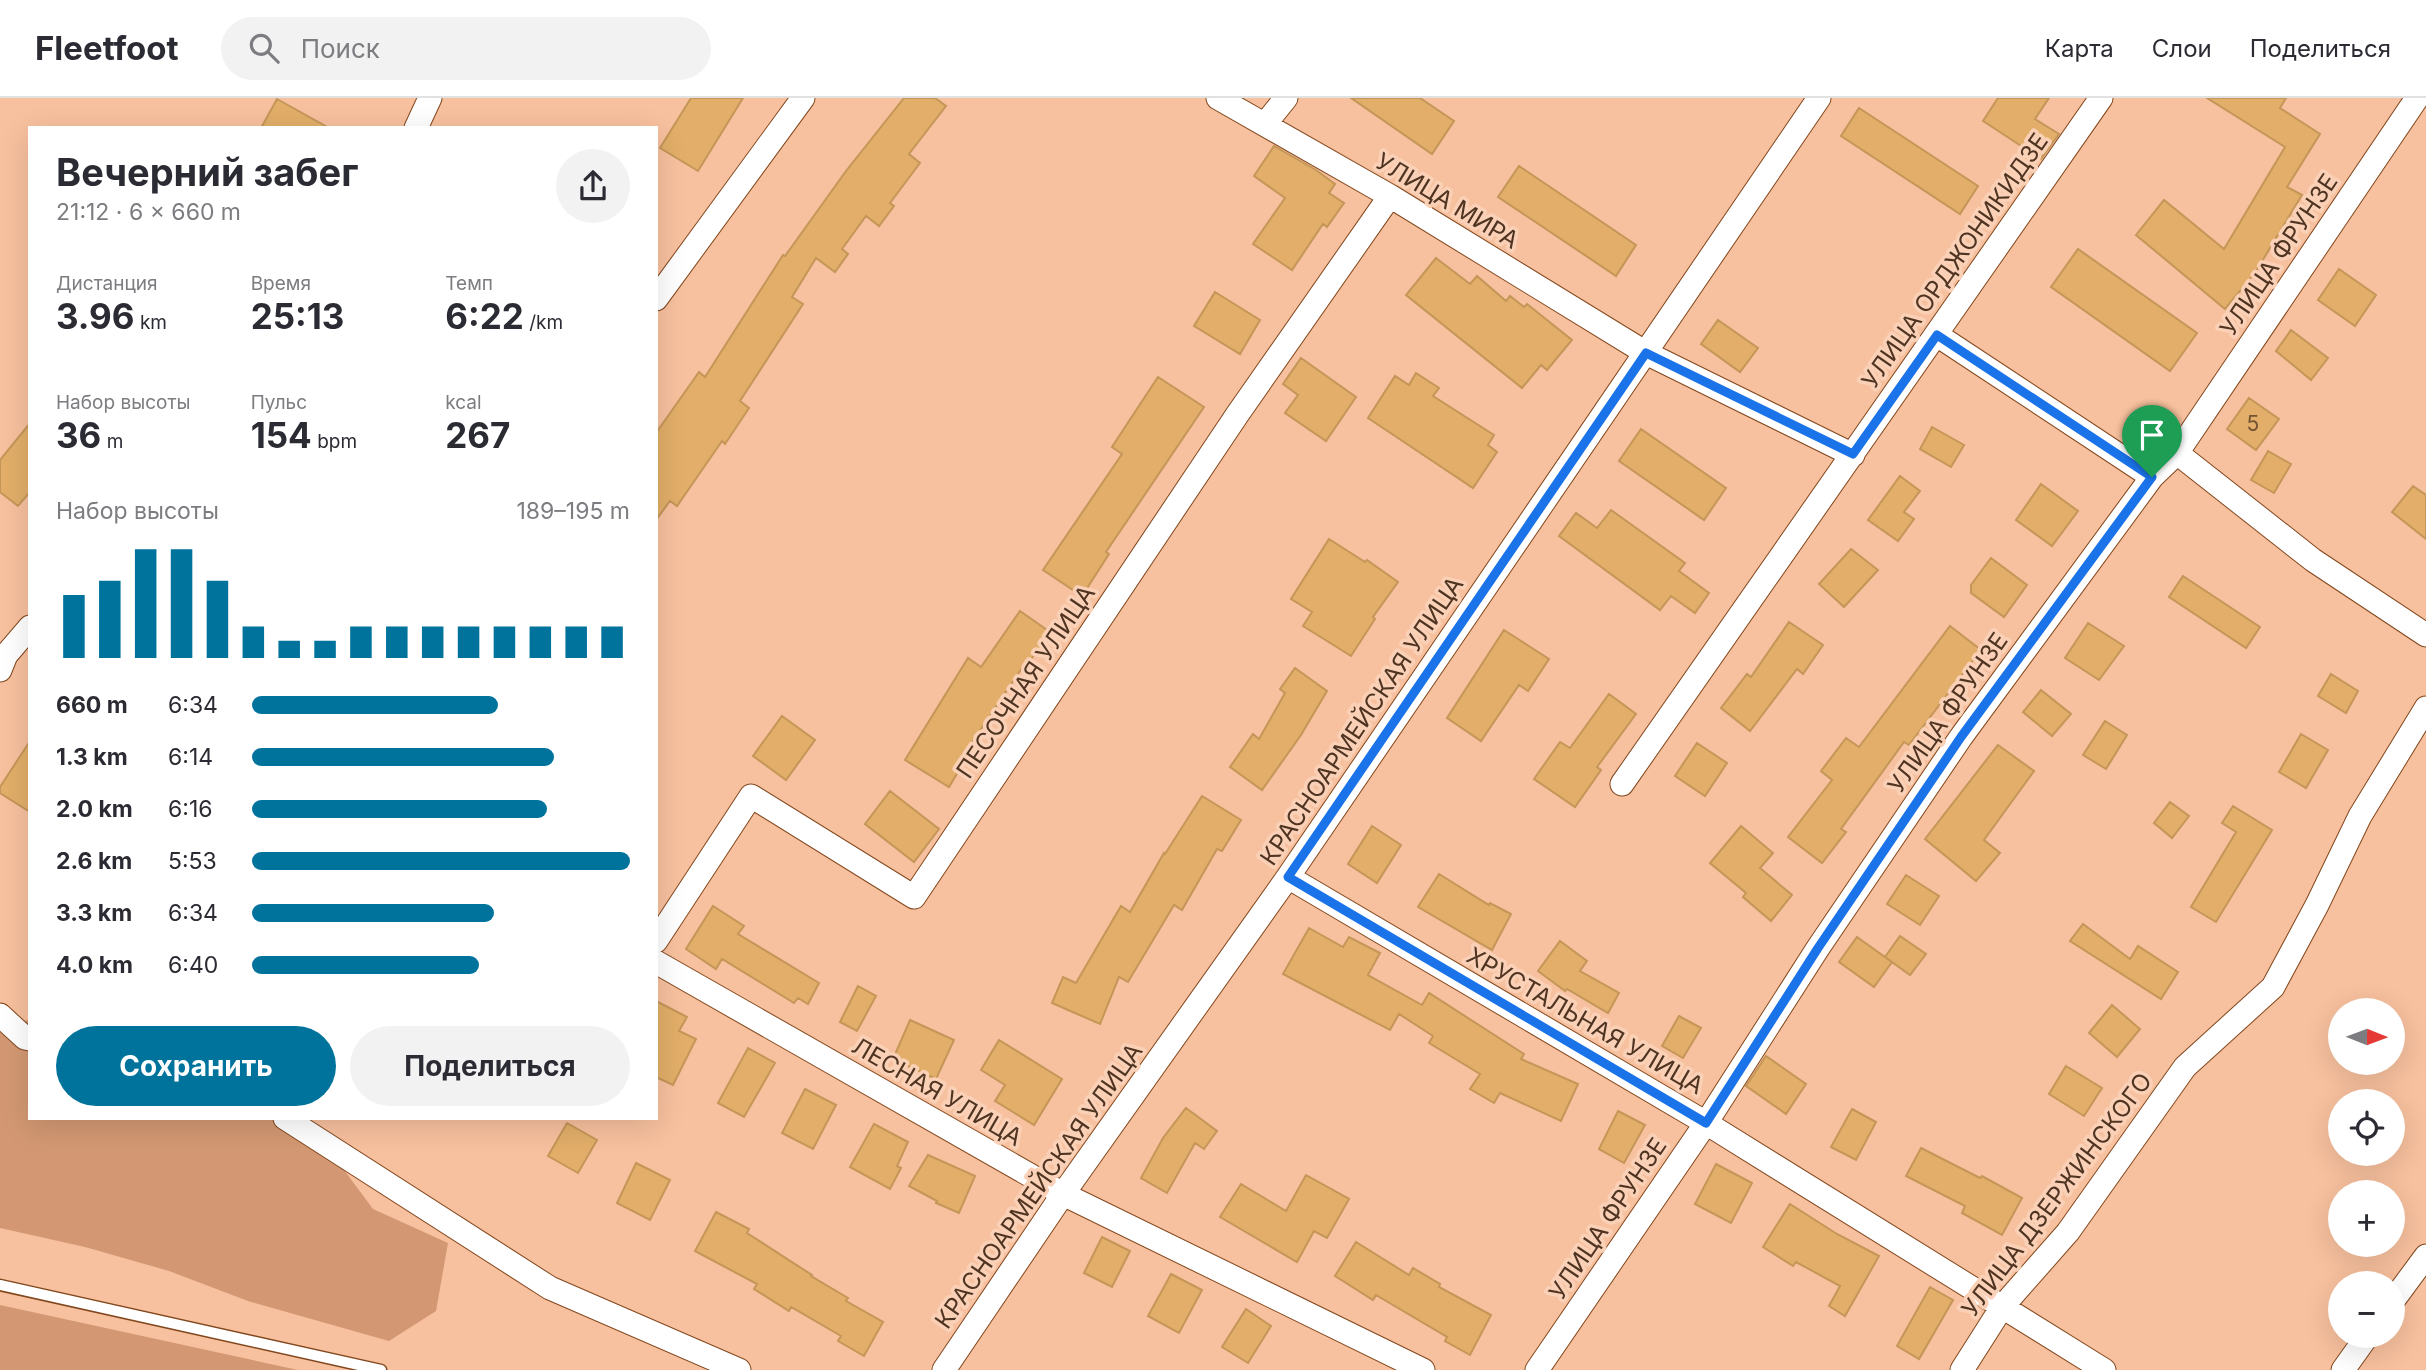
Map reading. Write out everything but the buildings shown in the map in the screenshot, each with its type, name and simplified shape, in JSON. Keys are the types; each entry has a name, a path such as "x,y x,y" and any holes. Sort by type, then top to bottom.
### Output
{"street":[{"path":"417,126 430,98"},
{"path":"658,296 803,98"},
{"name":"УЛИЦА МИРА","path":"1218,98 1390,196 1646,353"},
{"path":"1265,124 1286,98"},
{"name":"КРАСНОАРМЕЙСКАЯ УЛИЦА","path":"944,1370 1063,1194 1288,877 1819,98"},
{"name":"УЛИЦА ОРДЖОНИКИДЗЕ","path":"1622,784 2101,98"},
{"name":"УЛИЦА ФРУНЗЕ","path":"1537,1370 1706,1123 1818,948 1961,737 2152,477 2177,453 2417,98"},
{"name":"ПЕСОЧНАЯ УЛИЦА","path":"658,938 751,796 914,897 1237,415 1390,196"},
{"path":"1937,335 2152,477"},
{"path":"1646,353 1853,454"},
{"path":"2177,453 2313,560 2426,635"},
{"path":"2,659 28,629"},
{"name":"УЛИЦА ДЗЕРЖИНСКОГО","path":"1962,1370 2002,1307 2068,1232 2185,1068 2273,987 2360,816 2426,708"},
{"name":"ХРУСТАЛЬНАЯ УЛИЦА","path":"1288,877 1706,1123 2104,1370"},
{"name":"ЛЕСНАЯ УЛИЦА","path":"658,963 1063,1194 1423,1370"},
{"path":"0,1015 28,1039"},
{"path":"288,1120 550,1288 739,1370"},
{"path":"2405,1284 2426,1256"},
{"path":"2343,1370 2359,1348"}],"lane":[{"path":"0,1285 381,1370"}],"shaded area":[{"path":"28,1020 28,1120 282,1120 324,1143 373,1209 448,1243 436,1311 389,1341 248,1301 169,1271 85,1247 0,1228 0,1024"},
{"path":"0,1305 298,1370 0,1370"}],"route":[{"path":"1937,335 2152,477 1961,737 1818,948 1706,1123 1288,877 1646,353 1853,454 1937,335"}]}
